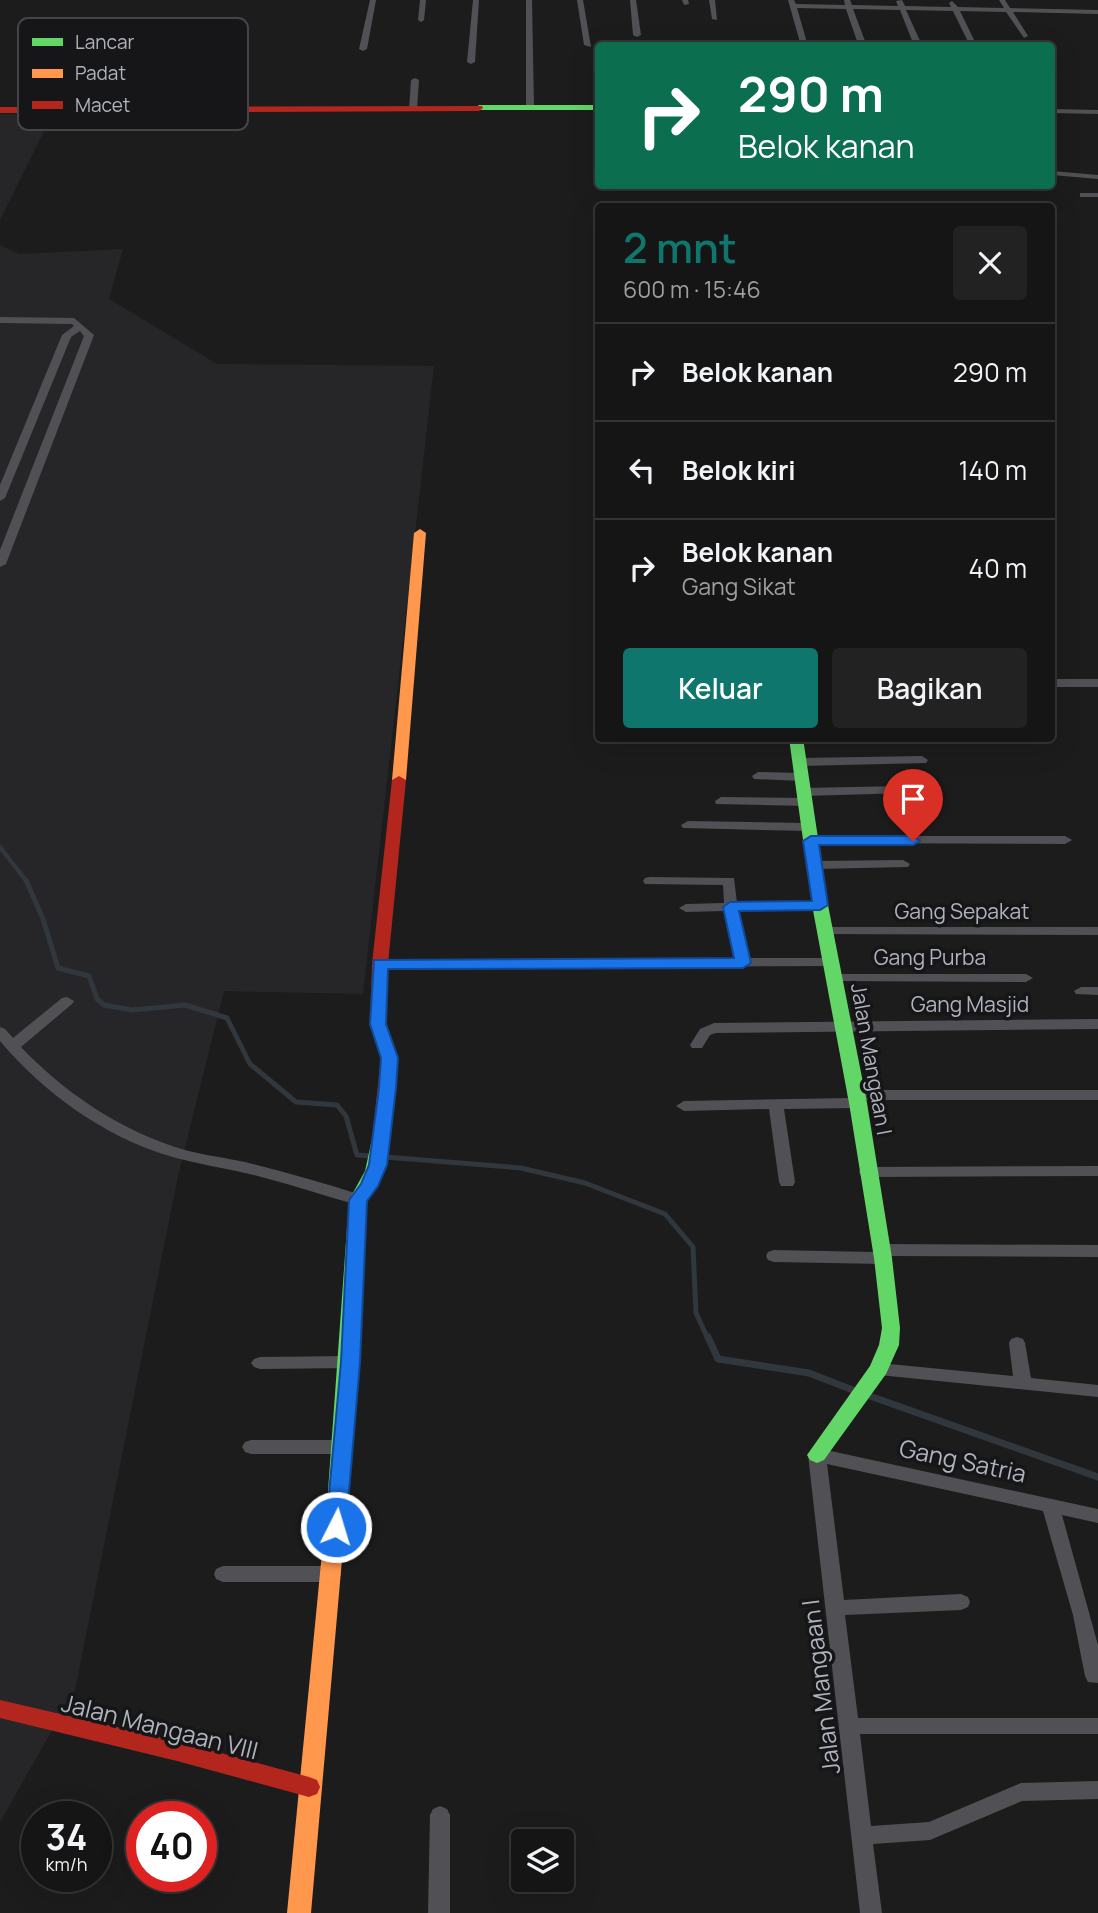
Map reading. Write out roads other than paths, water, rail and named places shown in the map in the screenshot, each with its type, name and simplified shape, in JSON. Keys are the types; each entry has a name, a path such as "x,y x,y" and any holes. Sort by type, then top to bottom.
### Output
{"street":[{"path":"363,49 373,0"},
{"path":"421,20 423,0"},
{"path":"471,62 476,0"},
{"path":"529,0 530,108"},
{"path":"580,0 588,45"},
{"path":"633,0 637,35"},
{"path":"712,0 715,19"},
{"path":"898,0 917,42"},
{"path":"950,0 972,42"},
{"path":"1002,0 1024,36"},
{"path":"1054,0 1061,11"},
{"path":"804,42 792,3 1098,12"},
{"path":"848,4 861,41"},
{"path":"413,109 415,80"},
{"path":"248,109 595,108"},
{"path":"0,110 18,110"},
{"path":"1055,111 1098,112"},
{"path":"1055,173 1098,177"},
{"path":"1083,195 1098,195"},
{"path":"0,320 74,321 89,335 0,564"},
{"path":"0,498 68,335 80,327"},
{"path":"299,1913 309,1787 344,1447 358,1200 369,1186 378,1159 389,1058 378,1024 380,964 405,722 409,643 420,533"},
{"path":"1055,682 1098,683"},
{"name":"Jalan Mangaan I","path":"797,742 820,905 882,1254 891,1328 889,1345 879,1368 817,1455 871,1913"},
{"path":"721,802 922,760"},
{"path":"758,776 803,783 902,790"},
{"path":"688,825 810,834 1065,841"},
{"path":"816,865 902,864"},
{"path":"650,881 727,880 730,883 730,907 743,963"},
{"path":"686,908 820,905"},
{"name":"Gang Sepakat","path":"826,931 1098,932"},
{"name":"Gang Purba","path":"380,964 743,963 833,970 1026,978"},
{"path":"1081,991 1098,991"},
{"path":"12,1047 67,1001"},
{"name":"Gang Masjid","path":"697,1045 705,1032 714,1028 1098,1024"},
{"path":"0,1032 45,1079 91,1114 152,1144 307,1182 358,1200"},
{"path":"684,1105 776,1105 856,1099 1098,1095"},
{"path":"776,1105 787,1182"},
{"path":"867,1172 1098,1171"},
{"path":"774,1256 1098,1251"},
{"path":"1017,1343 1023,1384"},
{"path":"260,1363 350,1362"},
{"path":"879,1368 1098,1391"},
{"path":"251,1447 344,1447"},
{"name":"Gang Satria","path":"817,1455 1098,1516"},
{"path":"1050,1504 1082,1615 1095,1676"},
{"path":"223,1574 332,1574"},
{"path":"835,1608 961,1602"},
{"name":"Jalan Mangaan VIII","path":"0,1709 177,1751 309,1787"},
{"path":"848,1726 1098,1726"},
{"path":"863,1836 930,1831 1021,1792 1098,1790"},
{"path":"439,1913 440,1815"}],"waterway":[{"path":"0,847 27,882"},
{"path":"27,882 43,919 58,968 89,976 97,999 104,1005 132,1010 185,1005 227,1018 250,1064 296,1102 337,1105 346,1116 357,1155 372,1156"},
{"path":"385,1157 521,1168 585,1183 665,1214 693,1247 696,1313 708,1339"},
{"path":"708,1337 718,1359 809,1373 858,1392"},
{"path":"867,1395 1098,1477"}]}
